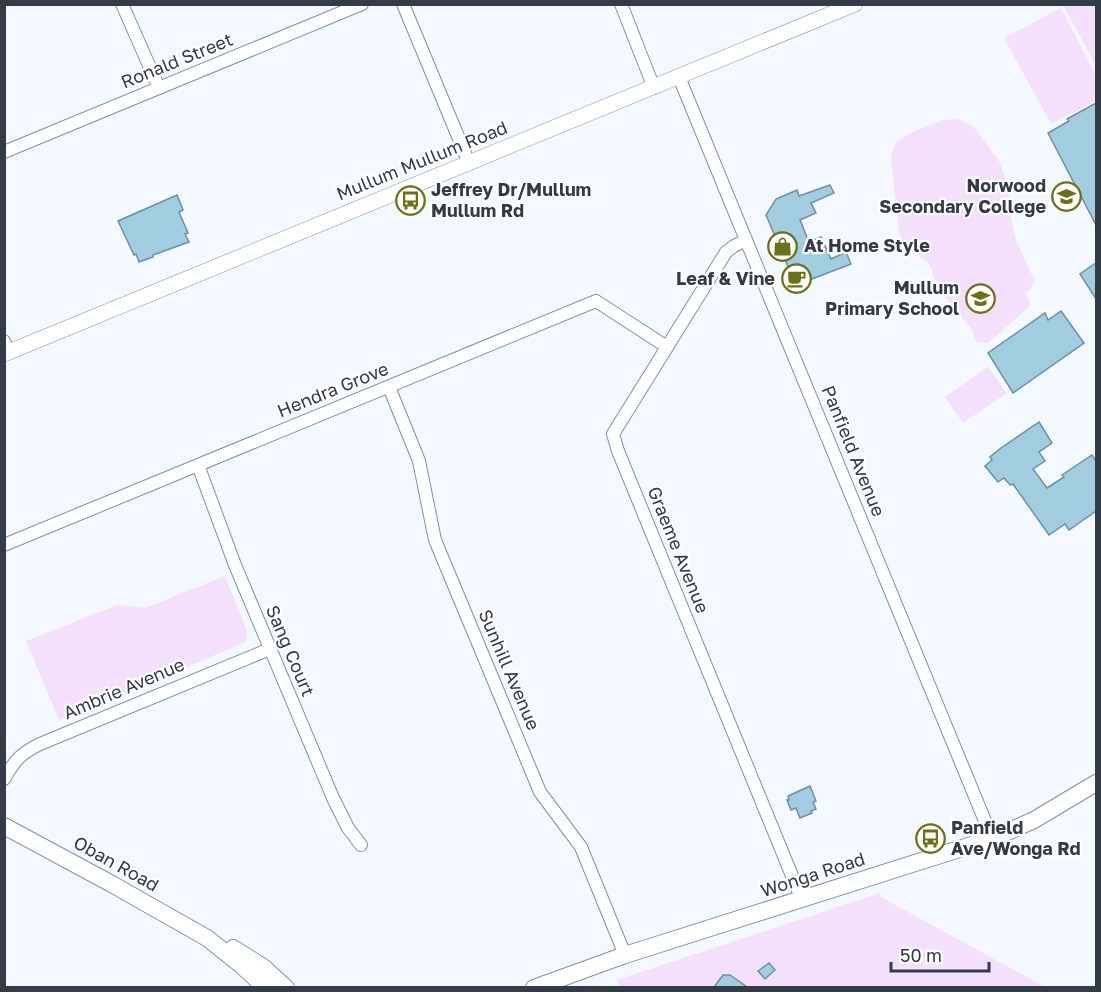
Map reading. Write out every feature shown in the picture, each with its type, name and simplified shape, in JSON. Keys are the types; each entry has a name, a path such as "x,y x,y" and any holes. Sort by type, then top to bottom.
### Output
{"main road":[{"name":"Wonga Road","path":"534,987 625,955 994,838 1034,820 1096,783"},
{"name":"Oban Road","path":"4,826 110,882 207,938 266,987"},
{"name":"Oban Road","path":"207,938 244,954 286,987"}],"street":[{"path":"122,4 159,88"},
{"name":"Ronald Street","path":"4,152 363,4"},
{"path":"403,4 469,163"},
{"path":"621,4 654,88"},
{"name":"Mullum Mullum Road","path":"6,349 654,88 855,4"},
{"name":"Panfield Avenue","path":"679,77 994,838"},
{"name":"Graeme Avenue","path":"746,240 726,252 613,434 802,899"},
{"name":"Hendra Grove","path":"4,544 596,301 667,347"},
{"name":"Sunhill Avenue","path":"389,387 419,461 435,540 540,792 581,847 625,955"},
{"name":"Sang Court","path":"198,465 235,565 333,798 348,828 361,845"},
{"name":"Ambrie Avenue","path":"4,779 24,752 40,744 270,649"}],"shaded area":[{"path":"1063,5 1096,5 1096,66"},
{"path":"1061,8 1096,76 1096,101 1051,124 1004,38"},
{"path":"957,119 972,125 999,161 1009,189 1011,219 1016,240 1034,280 1030,290 1025,293 1031,305 988,343 976,342 972,329 954,309 937,284 927,261 905,248 899,232 891,157 895,143 917,130 943,120"},
{"path":"988,367 1007,393 963,423 945,397"},
{"path":"225,576 247,631 246,642 59,720 26,641 117,605 145,608"},
{"path":"880,893 881,897 1045,987 619,988 617,980"}],"building":[{"path":"1096,103 1096,225 1048,133 1069,121 1067,119"},
{"path":"830,185 834,193 811,203 816,213 800,220 809,242 821,237 831,259 846,252 851,264 796,285 766,215 776,199 797,190 799,196"},
{"path":"177,195 183,210 179,212 188,233 185,234 189,242 139,262 118,221"},
{"path":"1096,263 1096,299 1080,274"},
{"path":"1061,311 1084,343 1013,393 988,353 1045,313 1048,320"},
{"path":"1039,422 1052,443 1039,452 1045,461 1033,469 1047,488 1092,455 1096,461 1096,511 1069,530 1065,524 1049,535 1013,484 1010,485 1004,478 998,482 985,466 992,460 990,457 1001,448"},
{"path":"810,786 816,801 813,802 816,809 800,818 796,808 791,810 787,800 789,800 788,796"},
{"path":"769,963 775,970 765,979 758,971"},
{"path":"723,975 730,975 747,987 714,987"}],"place":[{"name":"Norwood Secondary College","path":"1067,196"},
{"name":"Jeffrey Dr/Mullum Mullum Rd","path":"410,200"},
{"name":"At Home Style","path":"783,246"},
{"name":"Leaf & Vine","path":"796,279"},
{"name":"Mullum Primary School","path":"980,298"},
{"name":"Panfield Ave/Wonga Rd","path":"930,838"}]}
